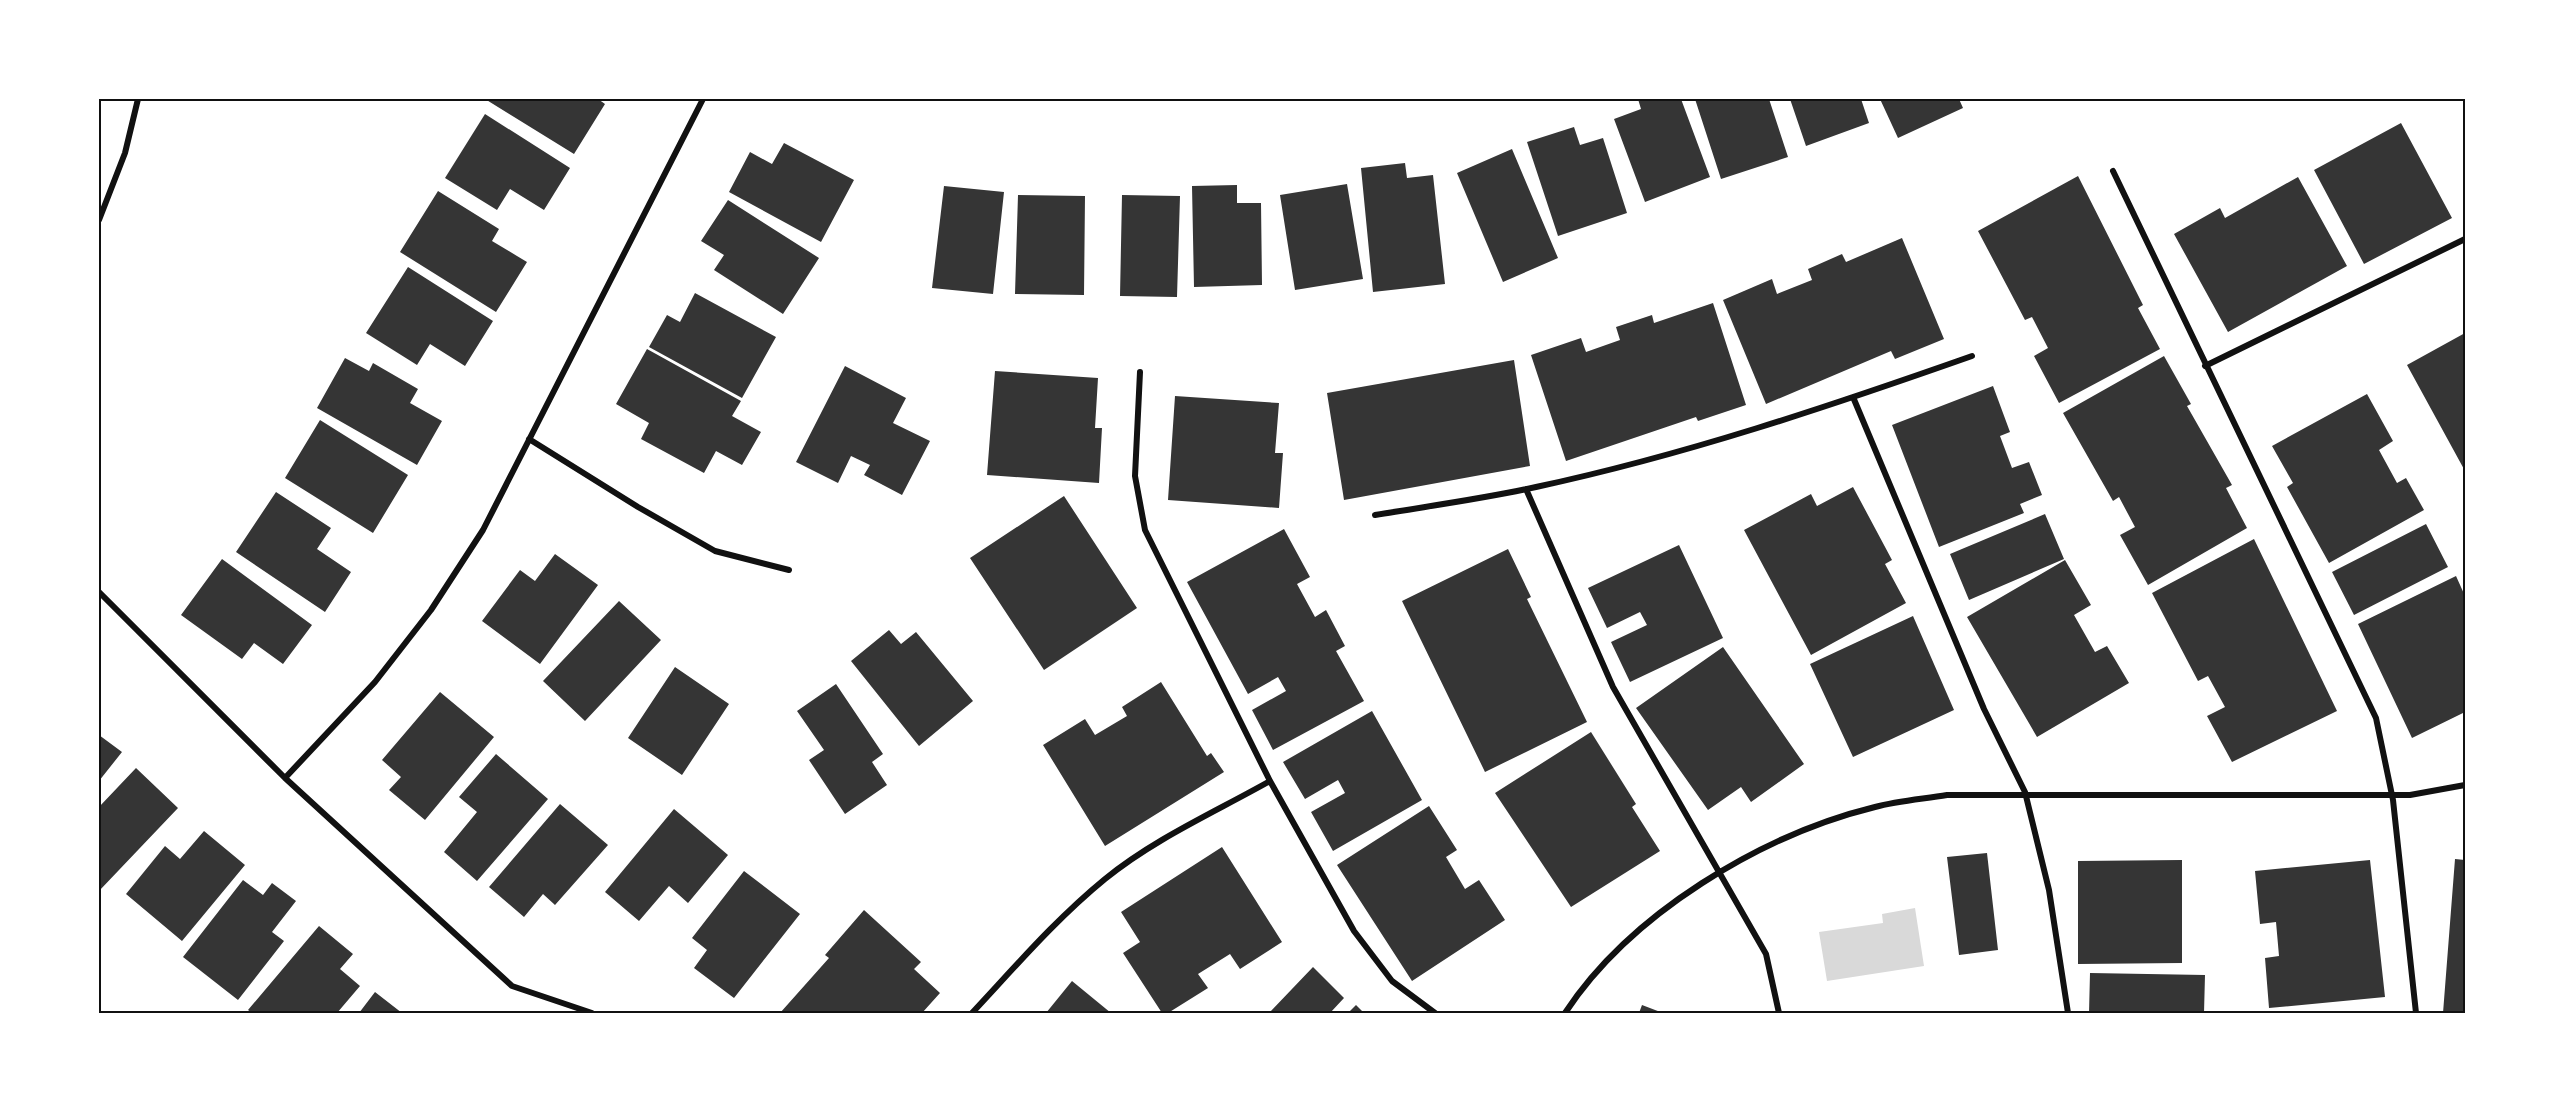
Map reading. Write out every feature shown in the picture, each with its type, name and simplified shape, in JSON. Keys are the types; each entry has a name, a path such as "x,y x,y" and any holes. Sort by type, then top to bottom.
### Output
{"street":[{"path":"99,220 125,153 138,99"},
{"path":"285,778 375,682 431,610 483,530 703,99"},
{"path":"2113,171 2376,718 2392,795 2416,1013"},
{"path":"2205,366 2465,239"},
{"path":"1375,514 1526,489 1695,446 1853,398 1972,356"},
{"path":"1140,372 1136,476 1145,530 1270,781 1354,931 1392,981 1435,1013"},
{"path":"1853,398 1984,709 2026,795 2049,890 2068,1013"},
{"path":"529,439 638,507 715,551 789,570"},
{"path":"1526,489 1613,687 1766,954 1779,1013"},
{"path":"99,592 285,778 512,987 591,1013"},
{"path":"972,1013 1058,921 1106,878 1160,843 1270,781"},
{"path":"1565,1013 1614,954 1670,904 1719,872 1798,832 1875,807 1947,795 2410,795 2465,785"}],"shaded area":[{"path":"1915,908 1924,966 1827,981 1819,932 1883,923 1882,914"}],"building":[{"path":"485,99 598,99 605,104 574,154"},
{"path":"1638,99 1681,99 1710,177 1645,202 1614,119 1641,109"},
{"path":"1695,99 1769,99 1788,157 1721,179"},
{"path":"1790,99 1861,99 1869,123 1806,146"},
{"path":"1880,99 1959,99 1963,108 1898,138"},
{"path":"485,114 570,168 544,210 510,189 497,210 445,178"},
{"path":"2401,123 2452,218 2364,264 2314,170"},
{"path":"1574,127 1580,145 1603,138 1627,213 1558,236 1527,142"},
{"path":"784,143 854,180 821,242 729,192 750,152 772,164"},
{"path":"1512,149 1558,258 1503,282 1457,173"},
{"path":"1405,163 1407,178 1433,175 1445,284 1373,292 1361,168"},
{"path":"2078,176 2143,305 2138,308 2160,349 2059,403 2034,356 2048,348 2032,317 2025,320 1978,231"},
{"path":"2298,177 2347,266 2228,332 2174,234 2220,208 2225,218"},
{"path":"1347,184 1363,279 1295,290 1280,195"},
{"path":"1237,185 1237,203 1261,203 1262,285 1194,287 1192,186"},
{"path":"944,186 1004,192 993,294 932,288"},
{"path":"438,191 499,229 492,241 527,262 496,312 400,252"},
{"path":"1018,195 1085,196 1084,295 1015,294"},
{"path":"1122,195 1180,196 1177,297 1120,296"},
{"path":"728,200 819,258 783,314 714,270 724,255 701,241"},
{"path":"1902,238 1944,339 1895,359 1891,351 1766,404 1723,300 1772,279 1777,294 1812,280 1808,269 1842,254 1846,262"},
{"path":"408,267 493,321 465,366 430,344 417,365 366,333"},
{"path":"695,293 776,337 742,398 649,347 667,315 680,322"},
{"path":"1713,303 1746,405 1698,421 1696,417 1566,461 1531,355 1581,338 1586,352 1620,340 1616,327 1652,315 1654,323"},
{"path":"2465,333 2465,471 2407,365"},
{"path":"647,349 741,401 732,416 761,432 742,465 716,451 704,473 641,439 649,423 616,404"},
{"path":"2164,356 2191,404 2187,406 2232,485 2226,488 2247,528 2148,585 2120,535 2135,527 2119,497 2113,501 2063,413"},
{"path":"345,358 369,371 373,363 418,389 410,403 442,421 417,465 317,408"},
{"path":"1514,360 1530,466 1344,500 1327,393"},
{"path":"845,366 906,398 893,423 930,441 902,495 864,475 870,465 851,456 838,483 796,462"},
{"path":"995,371 1098,378 1095,428 1102,428 1099,483 987,475"},
{"path":"1993,386 2010,432 2000,436 2012,468 2029,462 2042,495 2020,504 2024,513 1939,547 1892,425"},
{"path":"2367,394 2393,441 2379,450 2397,483 2406,478 2424,510 2329,563 2287,487 2293,483 2272,446"},
{"path":"1175,396 1279,403 1275,453 1283,453 1279,508 1168,500"},
{"path":"320,420 408,475 373,533 285,478"},
{"path":"1853,487 1892,560 1885,564 1906,603 1811,655 1744,530 1811,494 1817,506"},
{"path":"276,492 331,528 317,549 351,572 325,612 236,552"},
{"path":"1064,496 1137,608 1044,670 970,558"},
{"path":"2045,514 2064,559 1969,600 1950,554"},
{"path":"2426,524 2448,567 2354,615 2332,572"},
{"path":"1284,529 1310,577 1297,584 1315,617 1326,610 1345,646 1336,651 1364,701 1273,750 1252,710 1286,691 1278,677 1248,694 1187,582"},
{"path":"2254,539 2337,711 2232,762 2207,716 2225,707 2208,676 2198,681 2152,593"},
{"path":"1679,545 1723,638 1630,682 1611,642 1647,625 1640,612 1607,628 1588,588"},
{"path":"1508,549 1531,597 1527,599 1587,722 1485,772 1402,601"},
{"path":"555,554 598,585 540,664 482,621 520,570 535,581"},
{"path":"222,559 312,625 283,664 254,643 242,659 181,615"},
{"path":"2065,560 2091,605 2074,615 2095,652 2107,646 2129,683 2037,737 1967,617"},
{"path":"2456,576 2465,596 2465,717 2463,713 2412,738 2358,624"},
{"path":"619,601 661,640 585,721 543,681"},
{"path":"1913,616 1954,710 1853,757 1810,664"},
{"path":"889,630 901,644 916,632 973,701 919,746 851,661"},
{"path":"1723,647 1804,764 1751,802 1741,787 1708,810 1636,708"},
{"path":"675,667 729,704 682,775 628,738"},
{"path":"1161,682 1207,756 1211,753 1224,772 1105,846 1043,745 1085,719 1095,735 1127,716 1122,707"},
{"path":"836,684 883,754 872,762 887,785 845,814 809,760 824,750 797,711"},
{"path":"440,692 494,737 425,820 389,790 401,777 382,760"},
{"path":"1372,711 1422,800 1333,851 1311,812 1345,793 1338,780 1305,799 1283,762"},
{"path":"1591,732 1636,804 1632,807 1660,851 1571,907 1495,793"},
{"path":"99,735 122,752 99,781"},
{"path":"496,754 548,799 477,881 444,852 477,812 459,797"},
{"path":"136,768 178,808 99,891 99,807"},
{"path":"560,804 608,845 555,905 543,894 524,917 489,887"},
{"path":"1429,806 1457,850 1446,857 1465,889 1479,880 1505,920 1412,981 1337,865"},
{"path":"674,809 728,855 688,903 669,886 639,921 605,892"},
{"path":"204,831 245,865 182,941 126,894 165,846 180,859"},
{"path":"1222,847 1282,942 1240,969 1230,954 1198,974 1208,988 1168,1013 1162,1013 1123,953 1140,942 1121,912"},
{"path":"1987,853 1998,950 1959,955 1947,857"},
{"path":"2455,859 2465,860 2465,1013 2443,1013"},
{"path":"2182,860 2182,963 2078,964 2078,861"},
{"path":"2370,860 2385,997 2269,1008 2265,958 2279,956 2276,922 2260,924 2255,871"},
{"path":"744,871 800,914 734,998 694,968 707,950 692,938"},
{"path":"243,880 263,895 272,883 296,901 272,932 284,941 238,1000 183,957"},
{"path":"864,910 921,962 914,969 940,993 922,1013 780,1013 829,958 825,955"},
{"path":"319,926 353,954 340,969 360,986 337,1013 252,1013 248,1010"},
{"path":"1313,967 1344,998 1330,1013 1269,1013"},
{"path":"2090,973 2205,975 2204,1013 2089,1013"},
{"path":"1072,981 1111,1013 1046,1013"},
{"path":"375,992 402,1013 359,1013"},
{"path":"1356,1005 1364,1013 1348,1013"},
{"path":"1642,1005 1663,1013 1639,1013"}]}
